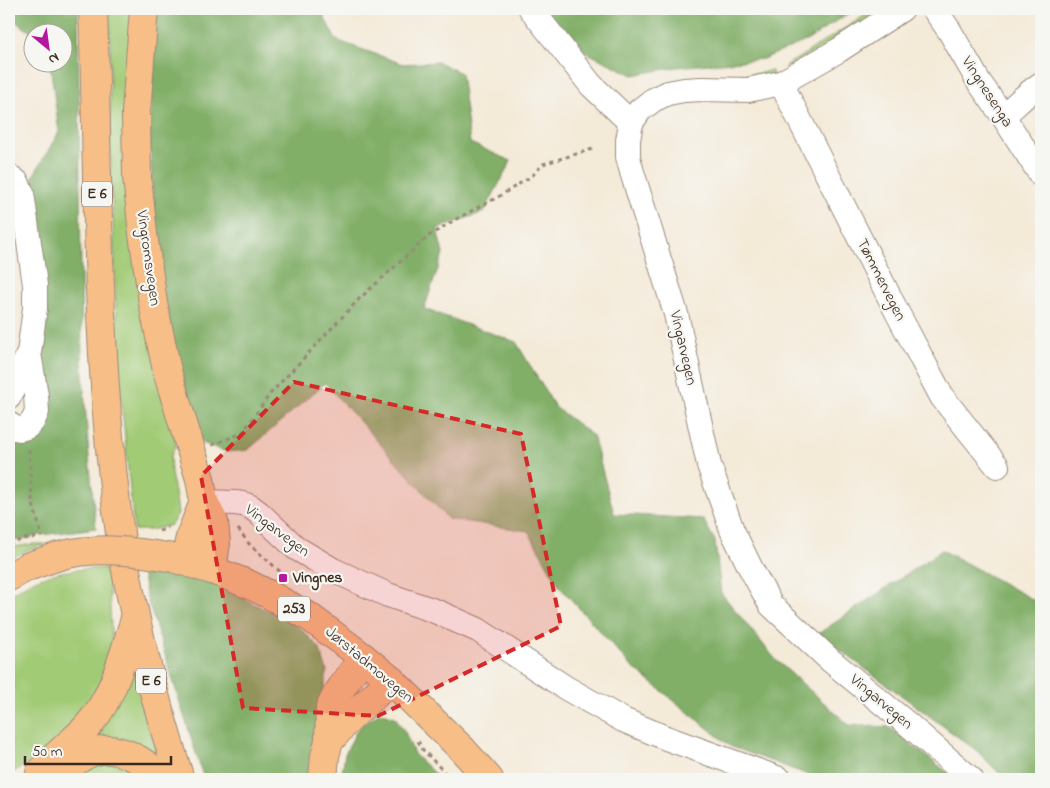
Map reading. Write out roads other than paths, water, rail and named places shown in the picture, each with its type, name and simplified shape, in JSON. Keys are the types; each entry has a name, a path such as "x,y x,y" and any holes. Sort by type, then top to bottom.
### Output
{"main road":[{"name":"E 6","path":"93,9 100,320 108,437 121,541 136,619 159,711 180,779"},
{"name":"Vingromsvegen","path":"144,9 136,112 137,177 143,234 153,302 167,371 200,479 204,502 214,522 216,543 212,570"},
{"path":"179,560 204,502"},
{"name":"253","path":"9,577 26,567 51,546 83,551 111,550 143,553 179,560"},
{"name":"Jørstadmovegen","path":"179,560 248,584 308,616 391,680 462,749 489,779"},
{"path":"35,776 59,752 81,734 104,704 112,691 136,619"},
{"path":"323,779 325,756 329,741 330,708 337,694 363,657"},
{"path":"329,741 350,718 391,680"},
{"path":"35,776 68,766 91,752 106,750 132,756 164,779"}],"street":[{"path":"531,9 591,85 631,123 640,110 653,100 668,93 702,89 748,90 781,83 839,50 902,9"},
{"name":"Vingnesenga","path":"934,9 979,82 1041,175"},
{"name":"Tømmervegen","path":"781,83 942,397 998,466"},
{"path":"1003,116 1030,91 1041,84"},
{"name":"Vingarvegen","path":"631,123 628,157 676,314 709,464 732,530 751,569 772,605 778,611 830,660 971,779"},
{"path":"9,176 17,182 22,193 35,285 35,308 30,353 37,412 33,420 18,425"},
{"path":"9,397 30,353"},
{"name":"Vingarvegen","path":"204,502 235,503 251,507 296,548 334,570 388,595 435,611 478,630 566,688 622,720 778,779"}],"place":[{"name":"Vingnes","path":"283,578"}]}
